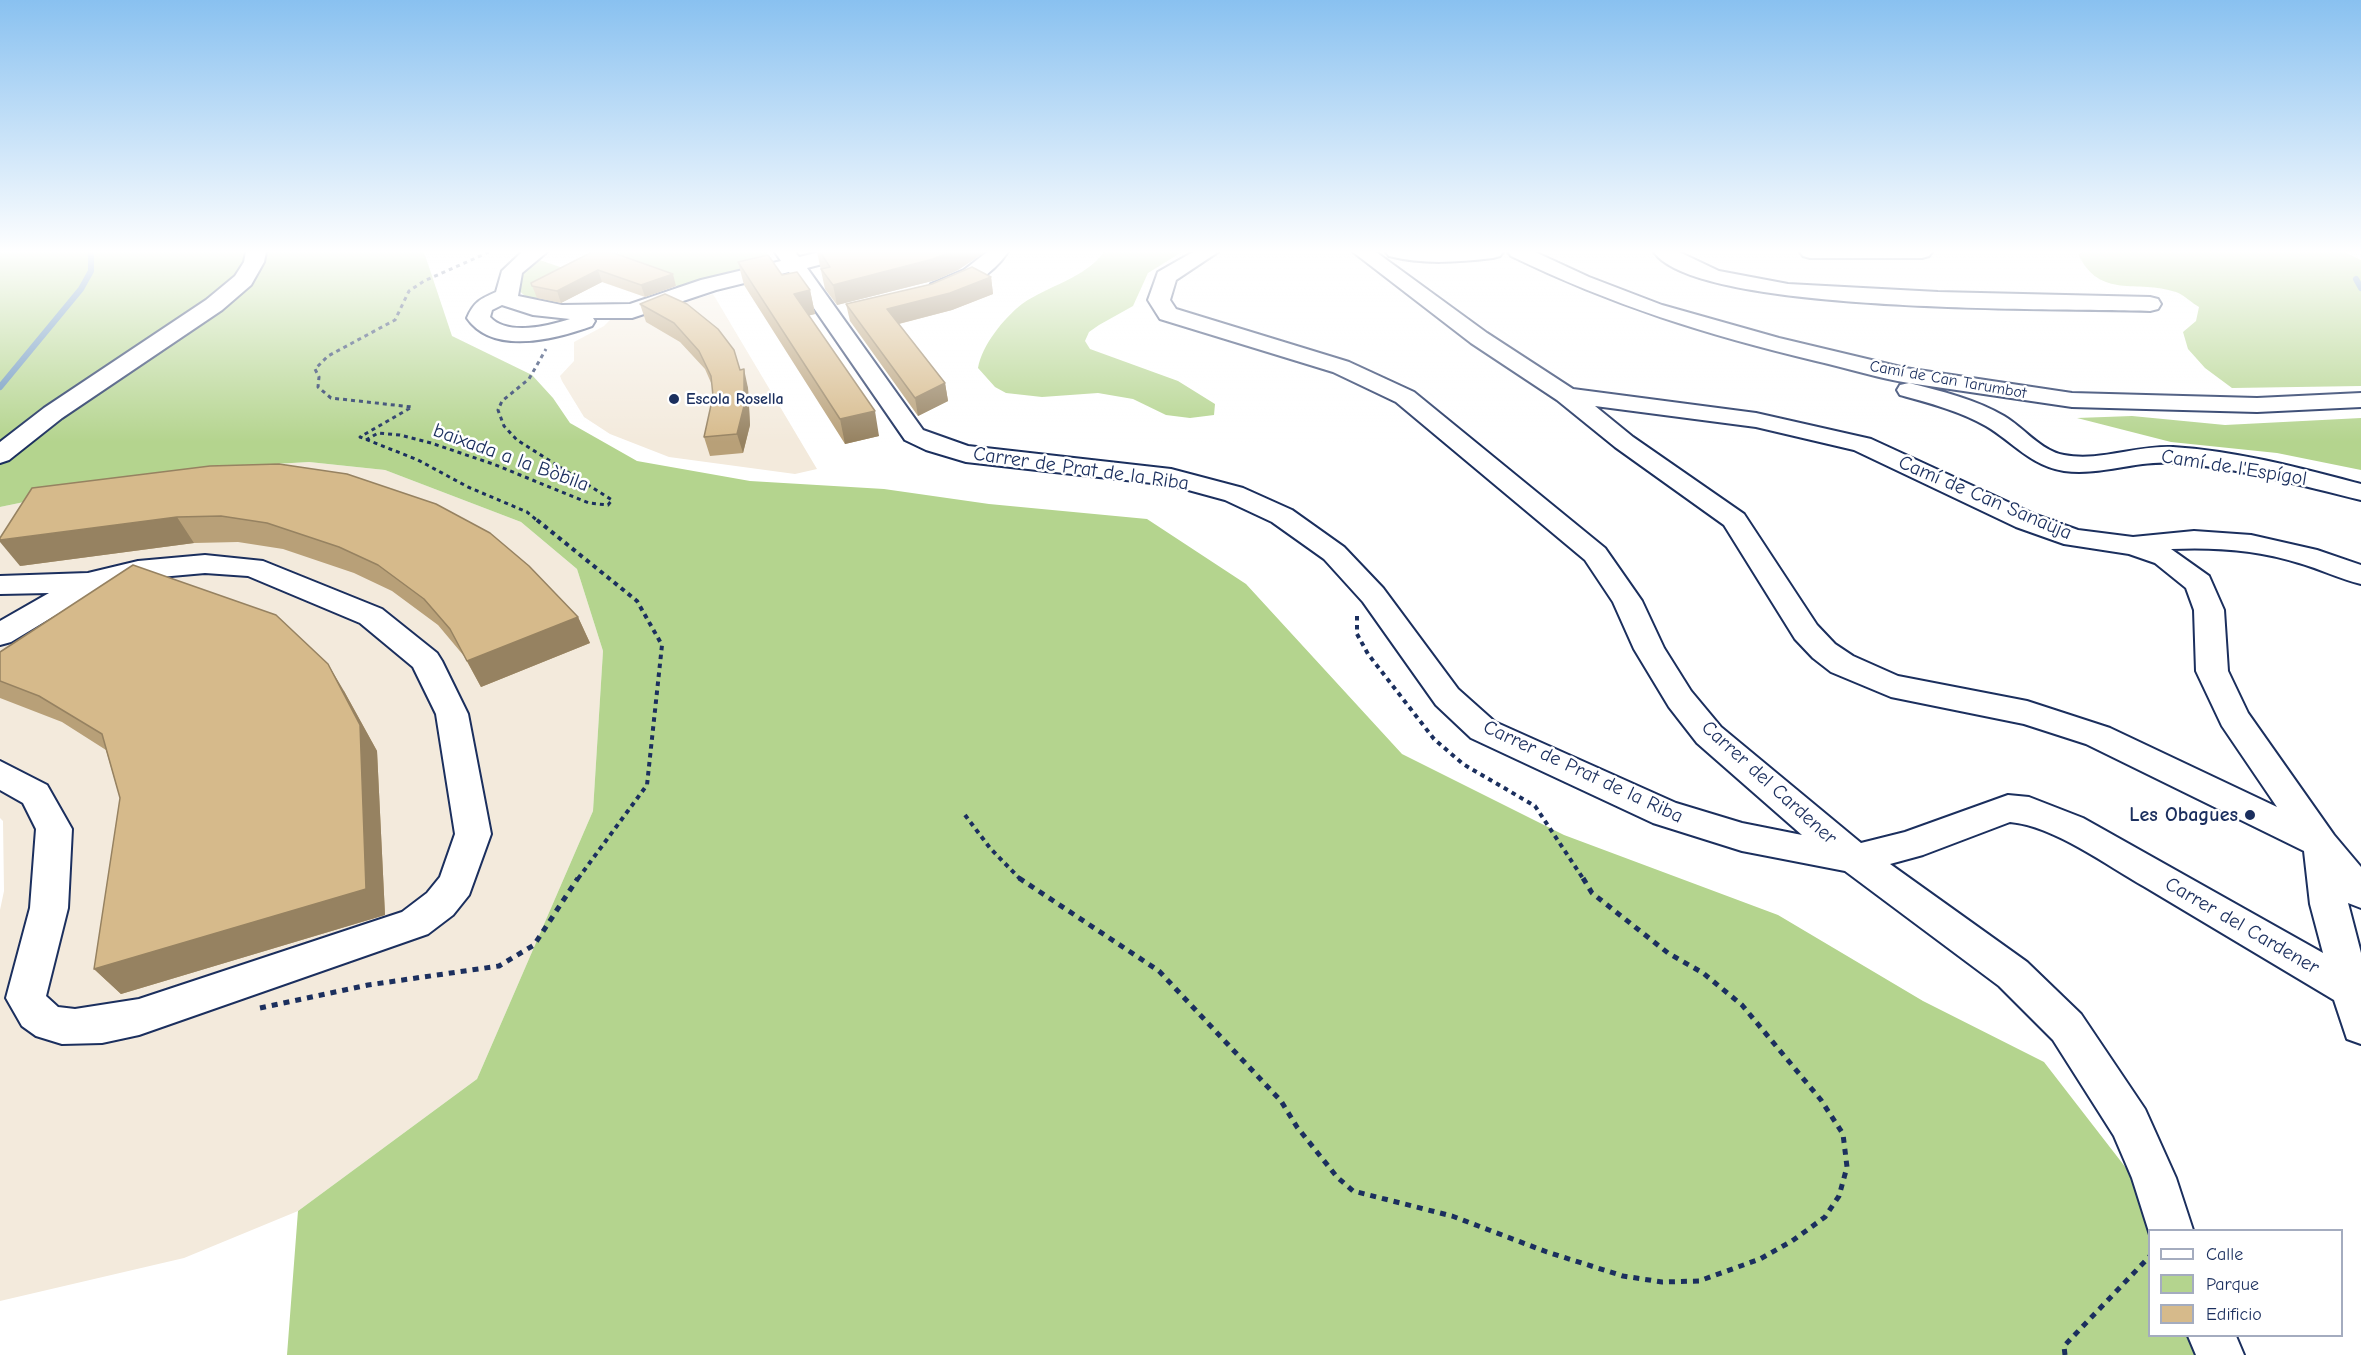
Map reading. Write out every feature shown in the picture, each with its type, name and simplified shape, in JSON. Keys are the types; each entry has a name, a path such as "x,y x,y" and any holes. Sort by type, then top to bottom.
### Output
{"street":[{"path":"0,455 53,413 199,315"},
{"path":"479,315 482,325 499,332 556,330 576,324 592,315"},
{"name":"Carrer de Prat de la Riba","path":"843,315 914,435 935,445 966,454 1171,477 1234,494 1282,516 1334,553 1373,595 1447,697 1483,730 1665,813 1742,837 1855,859"},
{"name":"Carrer del Cardener","path":"1172,315 1341,367 1405,397 1595,555 1627,601 1649,649 1680,699 1709,735 1855,859 1910,845 2008,808 2029,810 2071,828 2349,987"},
{"path":"1448,315 1566,395 1624,442 1734,520 1806,632 1824,651 1842,664 1891,686 2065,724 2152,760 2320,843 2361,893"},
{"name":"Camí de Can Tarumbot","path":"1672,315 1773,344 1905,375 2072,400 2257,405 2361,400"},
{"name":"Camí de l'Espígol","path":"1773,344 1794,357 1917,392 1984,416 2029,448 2051,460 2092,463 2131,456 2172,455 2292,474 2361,492"},
{"name":"Camí de Can Sanaüja","path":"1566,395 1756,420 1862,444 2026,521 2074,538 2133,546 2165,557 2199,583 2209,610 2212,671 2234,718 2320,843 2361,873"},
{"path":"2133,546 2168,539 2227,541 2280,548 2361,575"},
{"path":"0,774 35,794 54,829 49,908 26,998 40,1018 65,1027 95,1026 139,1017 415,923 440,904 456,884 473,834 452,714 426,661 371,616 253,567 205,564 138,570 5,602"},
{"path":"5,602 89,582"},
{"path":"2320,843 2329,904 2361,1026"},
{"path":"1855,859 1942,920 2013,974 2067,1027 2130,1122 2154,1178 2170,1229"},
{"path":"2213,1337 2220,1355"}],"path":[{"path":"252,1010 368,985 499,966 534,945 566,894 647,785 663,645 637,601 527,512 468,487 418,460 360,437 365,432 412,407 331,398 318,387 320,377 315,369 328,356 395,320 397,315"},
{"name":"baixada a la Bòbila","path":"366,440 378,433 430,443 493,464 589,503 608,505 612,500 517,440 504,426 498,410 502,400 529,379 543,358 556,330"},
{"path":"965,815 990,848 1022,880 1048,900 1159,971 1281,1101 1311,1145 1337,1177 1353,1191 1452,1216 1548,1252 1623,1276 1662,1282 1699,1281 1760,1259 1792,1241 1825,1217 1839,1196 1847,1167 1843,1134 1821,1101 1742,1005 1703,973 1668,953 1592,893 1536,806 1463,764 1434,739 1402,701 1357,634 1358,605 1364,596 1373,595"},
{"path":"2066,1355 2064,1346 2148,1258"}],"shaded area":[{"name":"Escola Rosella","path":"640,315 726,315 817,469 795,474 669,457 610,434 584,417 560,376 574,361 574,342 604,326 612,318"},
{"path":"309,462 385,470 521,522 577,569 603,651 593,811 477,1079 298,1211 184,1258 0,1301 0,910 4,891 3,821 0,818 0,507 140,478 223,467"}],"green space":[{"path":"0,315 445,315 452,336 532,375 553,398 570,423 637,461 750,481 884,489 989,504 1147,519 1246,584 1402,754 1564,835 1778,915 1923,1001 2044,1062 2173,1229 2148,1229 2148,1337 2230,1337 2239,1355 287,1355 298,1211 477,1079 593,811 603,651 577,569 521,522 385,470 309,462 223,467 140,478 0,507"},
{"path":"1010,315 1116,315 1089,332 1085,341 1090,349 1178,381 1215,404 1214,415 1190,418 1166,415 1133,399 1098,393 1042,397 1006,393 995,387 978,368 984,350 1001,324"},
{"path":"2197,315 2361,315 2361,386 2232,388 2205,368 2188,349 2183,332 2196,321"},
{"path":"2132,416 2225,425 2361,418 2361,470 2277,453 2171,442 2077,418"}],"building":[{"path":"660,315 701,315 718,329 734,350 740,370 744,369 744,406 737,434 704,437 713,396 711,376 699,351 674,323"},
{"path":"773,315 809,315 875,411 840,419"},
{"path":"854,315 892,315 945,383 915,398"},
{"path":"279,464 347,474 436,504 490,533 529,566 578,617 467,661 450,629 424,599 378,565 339,547 267,523 221,516 177,517 0,540 32,488 210,466"},
{"path":"133,565 276,615 328,664 360,725 366,889 94,969 120,798 102,734 39,696 0,681 0,652"}],"waterway":[{"path":"0,387 59,315"}],"place":[{"name":"Escola Rosella","path":"674,399"},
{"name":"Les Obagues","path":"2250,815"}]}
